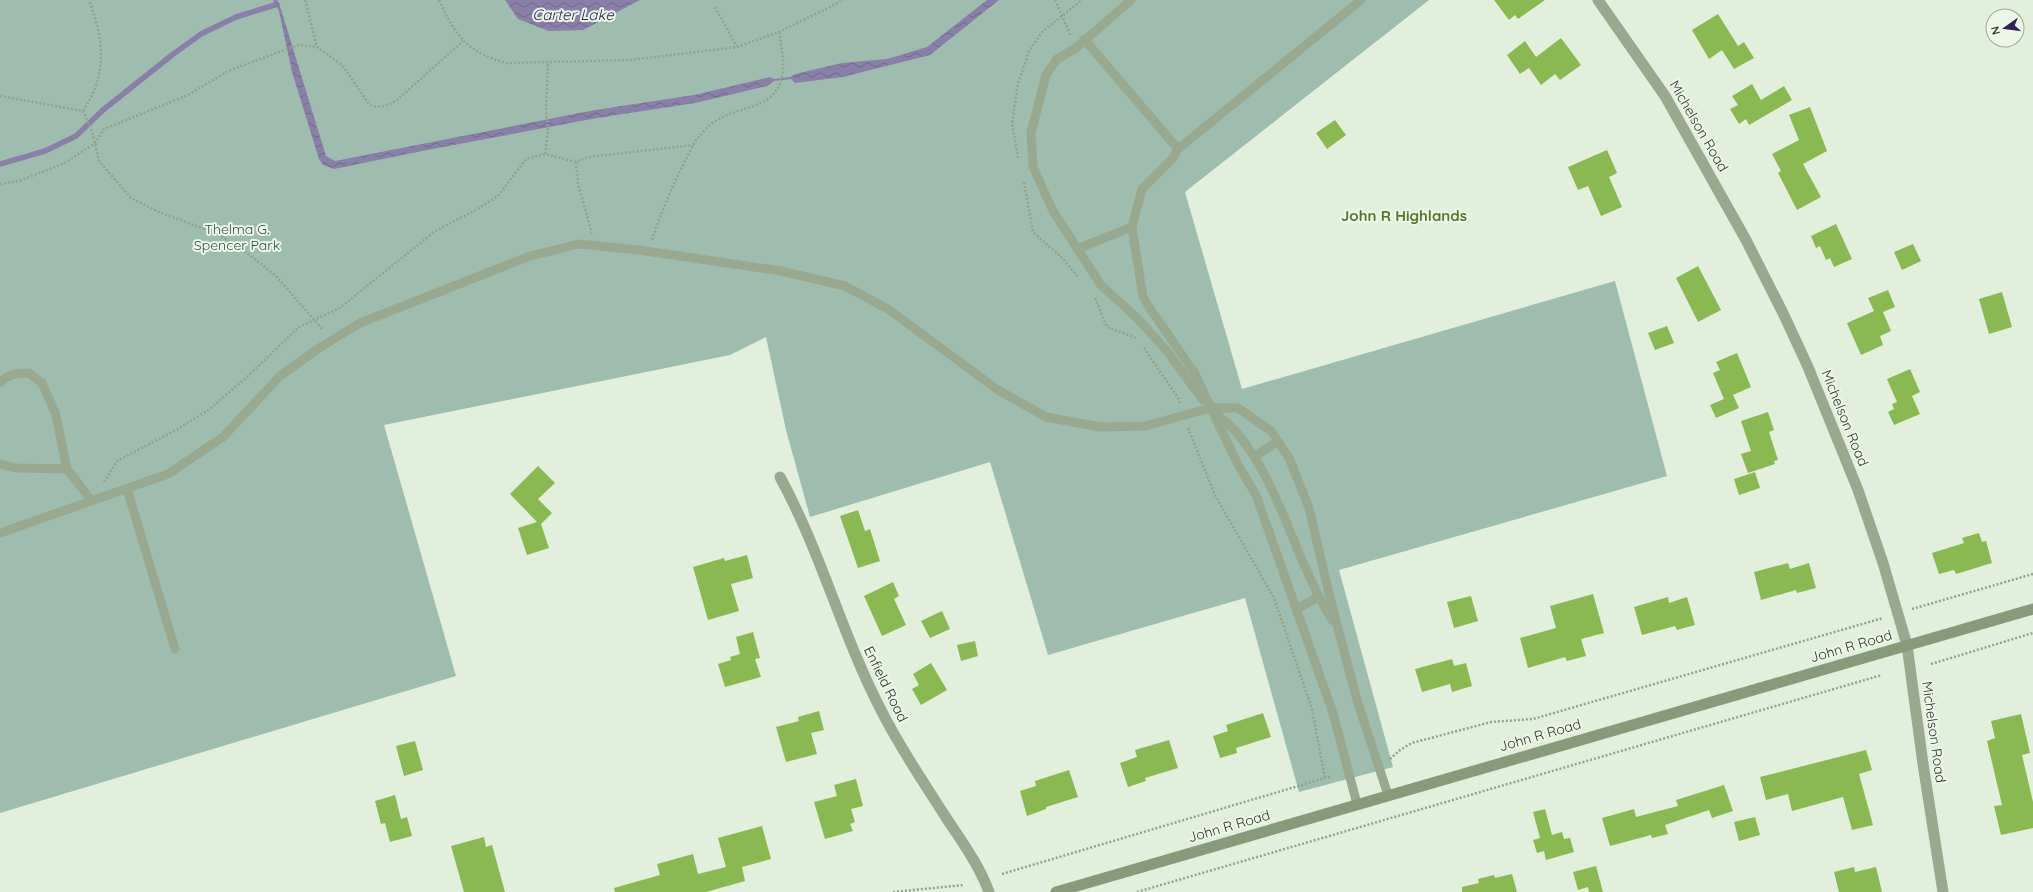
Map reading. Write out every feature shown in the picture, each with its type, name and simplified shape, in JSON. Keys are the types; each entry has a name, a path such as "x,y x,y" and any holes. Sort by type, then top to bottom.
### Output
{"main road":[{"name":"John R Road","path":"1056,892 2033,608"}],"street":[{"name":"Michelson Road","path":"1598,0 1665,96 1732,212 1783,313 1826,409 1858,490 1881,558 1907,645 1923,764 1943,892"},
{"name":"Enfield Road","path":"780,477 807,531 857,661 881,711 915,768 975,861 989,892"}],"lane":[{"path":"1131,0 1084,39 1076,48 1058,59 1046,75 1031,133 1033,167 1053,211 1076,249 1101,284 1138,319 1168,351 1210,408 1236,432 1254,456 1282,511 1318,597 1338,628"},
{"path":"1357,804 1333,713 1256,495 1237,462 1194,372 1143,297 1132,227 1142,188 1164,165 1173,158 1178,149 1361,0"},
{"path":"1084,39 1178,149"},
{"path":"1076,249 1132,227"},
{"path":"0,533 168,474 224,437 280,376 360,323 530,256 578,244 647,251 782,270 844,286 888,309 998,390 1046,417 1100,428 1145,426 1210,408 1238,408 1271,431 1289,458 1309,508 1357,700 1388,795"},
{"path":"0,383 4,378 15,374 29,372 42,383 56,415 67,469 92,501"},
{"path":"1254,456 1278,441"},
{"path":"0,464 16,468 67,469"},
{"path":"127,489 175,649"},
{"path":"1297,609 1318,597"}],"path":[{"path":"83,113 93,95 101,69 100,33 89,0"},
{"path":"305,0 317,47"},
{"path":"439,0 449,22 463,41 493,59 507,63 630,60 737,47 779,32 844,0"},
{"path":"1055,0 1076,48"},
{"path":"1018,159 1012,123 1018,84 1029,51 1044,31 1082,0"},
{"path":"715,7 737,47"},
{"path":"647,251 660,217 694,144 713,122 734,112 764,102 774,96 779,88 782,75 782,51 779,32"},
{"path":"0,184 19,181 65,163 95,143 104,129 188,94 228,71 298,45 317,47 342,65 368,104 373,107 385,106 396,101 463,41"},
{"path":"545,154 548,130 546,111 548,62"},
{"path":"0,96 83,113"},
{"path":"83,113 92,131 99,161 131,198 159,212 218,234 248,254 275,275 313,320 333,340"},
{"path":"92,501 117,461 176,430 210,409 248,376 299,327 340,308 435,231 474,211 498,196 526,159 545,154 576,162 588,157 694,144"},
{"path":"576,162 578,184 594,246"},
{"path":"1023,181 1028,195 1033,232 1062,258 1083,282"},
{"path":"1093,294 1107,327 1140,339"},
{"path":"1143,346 1178,398 1215,495 1274,598 1312,709 1325,778"},
{"path":"1912,610 2033,574"},
{"path":"1390,759 1400,750 1412,743 1490,722 1533,719 1883,618"},
{"path":"1932,664 2033,633"},
{"path":"1137,892 1882,675"},
{"path":"1002,874 1332,776"},
{"path":"893,892 964,885"}],"green space":[{"name":"Thelma G. Spencer Park","path":"0,0 1429,0 1185,192 1242,389 1615,281 1667,476 1339,570 1393,767 1299,792 1245,598 1048,655 990,462 810,517 786,430 766,337 730,355 384,425 456,676 0,813"}],"water":[{"path":"273,0 277,0 279,3 326,156 335,161 595,110 694,95 770,77 774,79 790,77 795,74 842,63 887,59 927,47 987,0 999,0 930,55 843,77 795,83 791,79 774,81 767,86 695,103 597,118 334,169 323,165 319,159 292,72 279,11"},
{"name":"Carter Lake","path":"505,0 640,0 583,30 549,31 518,19"}],"building":[{"path":"1494,0 1545,0 1518,19 1515,15 1509,20"},
{"path":"1718,14 1738,46 1744,42 1754,58 1734,69 1722,50 1709,59 1692,30"},
{"path":"1561,38 1581,65 1560,80 1555,74 1541,85 1529,68 1520,74 1507,55 1525,41 1536,57"},
{"path":"1752,84 1761,100 1784,86 1792,100 1749,125 1746,119 1739,124 1730,109 1738,105 1732,96"},
{"path":"1810,107 1827,151 1803,164 1821,197 1797,210 1778,173 1781,171 1772,154 1799,140 1789,115"},
{"path":"1335,120 1346,135 1327,149 1316,133"},
{"path":"1607,150 1617,173 1609,177 1622,207 1601,216 1588,186 1578,190 1568,167"},
{"path":"1836,224 1852,259 1834,267 1830,258 1826,260 1820,246 1816,248 1811,236"},
{"path":"1913,244 1921,261 1902,270 1894,252"},
{"path":"1698,266 1721,310 1698,322 1676,278"},
{"path":"1888,290 1895,307 1883,312 1891,331 1880,336 1883,345 1861,355 1847,323 1874,311 1868,298"},
{"path":"2002,292 2012,327 1989,334 1979,299"},
{"path":"1667,326 1674,343 1655,350 1648,333"},
{"path":"1737,353 1751,387 1724,399 1713,373 1720,370 1716,362"},
{"path":"1910,369 1920,392 1912,396 1920,414 1894,425 1888,412 1894,409 1892,404 1897,402 1887,379"},
{"path":"1733,395 1739,408 1716,418 1710,405"},
{"path":"1768,412 1774,430 1769,432 1778,460 1774,461 1775,464 1748,473 1741,454 1751,451 1741,421"},
{"path":"538,466 555,483 538,499 552,513 541,524 549,548 527,555 518,528 537,522 510,494"},
{"path":"1755,472 1760,488 1739,495 1734,479"},
{"path":"858,510 865,531 870,529 880,561 858,568 840,516"},
{"path":"1979,533 1982,542 1986,541 1992,563 1956,574 1954,570 1939,574 1932,553 1964,543 1962,538"},
{"path":"747,555 753,578 731,584 739,611 708,620 693,567 724,558 725,561"},
{"path":"1788,563 1790,569 1809,563 1816,588 1797,593 1796,590 1761,600 1754,572"},
{"path":"893,582 899,596 894,599 906,625 882,636 864,596"},
{"path":"1593,594 1604,633 1581,639 1586,656 1567,661 1565,657 1528,668 1520,638 1556,628 1550,606"},
{"path":"1471,596 1478,621 1454,628 1447,602"},
{"path":"1668,597 1669,603 1687,597 1695,625 1677,630 1675,626 1642,635 1634,607"},
{"path":"942,611 950,629 930,638 921,621"},
{"path":"753,632 760,658 755,659 761,677 725,687 718,664 731,660 730,657 740,654 736,637"},
{"path":"975,641 978,656 961,661 957,645"},
{"path":"1452,659 1454,666 1466,663 1472,686 1452,692 1450,684 1422,692 1415,669"},
{"path":"931,663 947,690 921,705 912,689 919,685 913,674"},
{"path":"819,711 824,730 811,733 817,754 786,762 776,727 799,721 798,717"},
{"path":"1263,713 1271,737 1236,748 1237,753 1220,758 1213,736 1228,731 1226,725"},
{"path":"2021,714 2030,753 2022,755 2033,802 2033,828 2001,835 1994,806 2002,805 1987,741 1995,738 1991,721"},
{"path":"1169,740 1178,768 1145,778 1146,781 1128,787 1120,763 1137,757 1135,750"},
{"path":"415,741 423,770 404,776 396,746"},
{"path":"1866,750 1872,770 1859,774 1873,825 1852,830 1843,797 1792,811 1788,794 1766,800 1760,777"},
{"path":"1069,770 1078,797 1046,807 1046,809 1027,816 1020,791 1036,786 1035,781"},
{"path":"856,779 863,806 851,809 855,822 850,824 853,831 825,839 814,802 837,796 834,785"},
{"path":"1724,785 1733,811 1712,818 1709,810 1665,825 1668,834 1652,838 1651,835 1610,846 1602,818 1634,809 1636,817 1678,806 1676,800"},
{"path":"395,795 401,819 407,817 412,836 390,842 385,823 381,824 375,801"},
{"path":"1545,809 1552,835 1562,832 1564,839 1570,838 1574,852 1546,860 1544,851 1537,853 1533,840 1540,838 1533,812"},
{"path":"1755,817 1760,835 1739,841 1734,822"},
{"path":"762,826 771,859 742,867 745,881 706,892 615,892 614,888 660,875 657,864 693,854 698,874 726,867 718,838"},
{"path":"484,837 486,847 492,845 505,892 464,892 451,846"},
{"path":"1596,866 1603,892 1589,892 1588,887 1578,890 1573,872"},
{"path":"1854,867 1855,872 1876,867 1882,892 1839,892 1834,872"},
{"path":"1512,874 1517,892 1462,892 1462,887 1479,883 1478,879 1494,875 1495,878"}],"waterway":[{"path":"0,164 45,151 76,136 103,110 201,34 236,17 275,5"}],"district":[{"name":"John R Highlands","path":"1404,216"}]}
